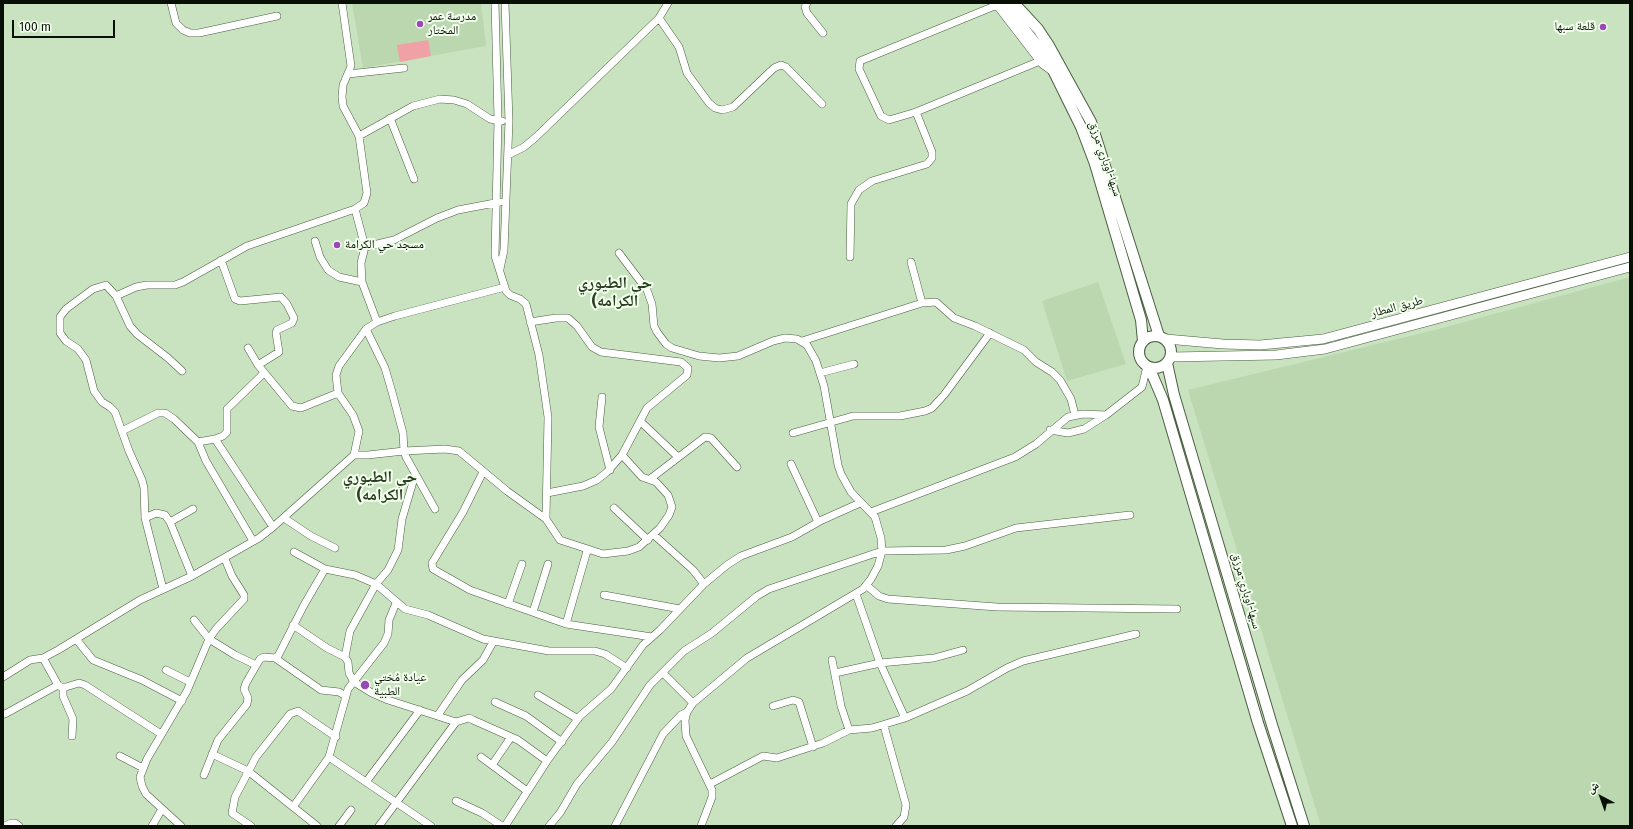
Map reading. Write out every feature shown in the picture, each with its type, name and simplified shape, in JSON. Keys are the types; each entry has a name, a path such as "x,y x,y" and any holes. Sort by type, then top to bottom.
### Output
{"highway":[{"name":"سبها-اوباري-مرزق","path":"1014,3 1038,29 1048,44 1073,86 1090,122 1104,160 1162,338"},
{"name":"سبها-اوباري-مرزق","path":"999,4 1038,44 1055,73 1076,115 1095,164 1141,320 1143,341"},
{"path":"1150,336 1162,338 1171,347 1169,360 1161,367 1148,367 1139,356 1139,348 1143,341 1150,336"},
{"name":"سبها-اوباري-مرزق","path":"1169,360 1174,395 1272,725 1304,826"},
{"name":"سبها-اوباري-مرزق","path":"1148,367 1163,400 1258,723 1292,826"},
{"path":"1258,723 1272,725"}],"main road":[{"name":"طريق المطار","path":"1162,338 1222,344 1260,345 1323,338 1630,257"},
{"name":"طريق المطار","path":"1169,360 1276,355 1325,349 1630,267"}],"street":[{"path":"171,3 176,23 183,30 190,33 199,33 277,16"},
{"path":"116,296 136,287 147,285 171,285 183,282 247,246 355,209 362,205 367,197 359,136 343,106 342,91 351,66 342,3"},
{"path":"494,3 498,120 494,256 500,269 505,287 510,295 524,301 539,355 548,417 546,519"},
{"path":"500,269 504,250 507,201 509,121 506,3"},
{"path":"508,155 530,142 659,18 668,3"},
{"path":"807,3 805,8 807,13 823,33"},
{"path":"1040,61 916,112 892,120 882,118 859,69 858,63 999,4 1040,61 1045,68 1055,73"},
{"path":"659,18 679,47 687,74 709,103 715,108 722,110 734,107 774,68 781,65 786,67 822,104"},
{"path":"348,74 404,68"},
{"path":"359,136 390,118 419,104 447,100 467,104 490,119 509,121"},
{"path":"850,256 851,204 859,190 872,181 927,164 932,158 932,152 916,112"},
{"path":"390,118 414,179"},
{"path":"365,247 394,240 437,218 458,210 507,201"},
{"path":"355,209 365,247 361,263 362,282 376,322"},
{"path":"315,241 320,257 328,270 339,277 362,282"},
{"path":"619,253 647,290 652,304 654,326 657,332 666,344 676,350 704,357 729,358 748,354 779,339 791,338 802,341 922,303 936,302 954,318 1024,350 1036,362 1055,375 1068,395 1075,415"},
{"path":"221,260 235,299 240,301 281,297 288,304 294,318 292,323 277,330 276,333 279,352 258,365"},
{"path":"910,262 922,303"},
{"path":"163,589 145,518 144,488 115,412 102,402 94,391 86,360 78,349 60,333 58,324 60,317 66,308 93,289 106,285 116,296 130,326 137,334 182,371"},
{"path":"3,677 30,660 43,658 140,600 192,576 253,541 274,527 354,455 359,431 353,415 338,392 336,375 339,366 366,329 376,322 505,287"},
{"path":"530,322 562,317 568,318 577,326 592,347 601,352 681,362 687,365 688,368 687,375 652,403 642,414 640,421 622,455 610,470 597,480 583,486 547,493"},
{"path":"366,329 385,368 404,433 404,451 415,475 435,509"},
{"path":"793,434 830,422 860,415 905,416 932,408 944,395 990,334"},
{"path":"701,826 712,797 710,784 686,736 685,720 687,712 694,703 735,668 762,648 856,594 866,585 878,566 882,551 878,526 871,512 860,503 851,492 841,474 830,422 827,398 820,373 813,355 802,341"},
{"path":"248,348 258,365 287,402 296,408 301,408 338,392"},
{"path":"820,373 854,364"},
{"path":"1050,430 1068,433 1084,430 1142,387 1148,367"},
{"path":"198,442 215,439 223,436 227,432 227,409 238,396 264,373"},
{"path":"602,397 599,427 610,470"},
{"path":"122,431 152,415 165,413 174,419 198,442 206,461 253,541"},
{"path":"871,512 1014,457 1036,444 1050,430 1062,421 1075,415 1091,413 1106,415"},
{"path":"640,421 678,457"},
{"path":"650,479 702,438 708,437 711,438 737,466"},
{"path":"215,439 274,527"},
{"path":"354,455 453,449 466,456 483,472 546,519 560,540 587,551 603,554 617,553 639,547 648,540 666,521 672,507 668,495 656,482 642,477 622,455"},
{"path":"791,464 818,522"},
{"path":"483,472 470,501 432,566 439,573 470,590 566,624 652,637"},
{"path":"345,657 350,631 376,584 388,570 398,550 402,519 415,475"},
{"path":"505,826 547,761 578,719 611,689 643,645 704,584 727,565 741,556 792,537 818,522 860,503"},
{"path":"614,508 648,540"},
{"path":"170,522 193,509"},
{"path":"145,518 156,512 161,513 170,522 192,576"},
{"path":"549,826 560,813 577,784 612,742 650,685 662,672 684,651 712,634 752,600 769,589 882,551 946,550 965,546 1016,528 1130,515"},
{"path":"284,518 311,536 335,548"},
{"path":"654,534 693,570 704,584"},
{"path":"566,624 587,551"},
{"path":"294,552 325,569 355,575 376,584 396,603 405,609 428,615 493,642 549,651 595,651 605,654 627,668"},
{"path":"181,826 146,794 140,778 162,734 182,701 209,639 216,629 244,599 244,595 232,576 224,559"},
{"path":"508,604 522,564"},
{"path":"533,612 548,564"},
{"path":"275,658 325,569"},
{"path":"866,585 879,596 896,599 997,607 1176,609"},
{"path":"856,594 880,663 904,718"},
{"path":"604,595 680,609"},
{"path":"293,807 329,757 336,737 346,696 354,682 384,643 389,631 389,620 396,603"},
{"path":"194,620 209,639 235,655 256,665"},
{"path":"293,625 327,648 345,657 348,662 350,676 354,682 372,693 388,700 456,722"},
{"path":"710,784 763,756 777,758 813,747 849,730 884,726 967,691 1007,668 1023,661 1136,634"},
{"path":"76,639 93,660 142,680 182,701"},
{"path":"438,715 458,684 470,670 483,660 493,642"},
{"path":"834,673 880,663 934,658 963,650"},
{"path":"204,775 218,740 247,704 248,698 245,686 256,665 264,657 275,658 321,690 339,692 346,696"},
{"path":"43,658 60,686 73,717 72,736"},
{"path":"832,660 841,706 849,730"},
{"path":"166,670 190,682"},
{"path":"662,672 694,703"},
{"path":"5,714 60,686 79,683 85,685 162,734"},
{"path":"538,695 578,719"},
{"path":"773,706 793,700 799,702 813,747"},
{"path":"495,702 526,716 562,742"},
{"path":"366,782 420,710"},
{"path":"251,826 233,814 231,810 235,797 260,752 293,711 298,711 336,737"},
{"path":"615,826 663,734 681,715 687,712"},
{"path":"379,826 456,722 469,718 474,720 511,737 547,761"},
{"path":"884,726 906,804 904,817 896,826"},
{"path":"492,765 511,737"},
{"path":"212,754 248,772 317,826"},
{"path":"120,756 144,768"},
{"path":"329,757 431,826"},
{"path":"481,757 527,791"},
{"path":"456,801 482,813 502,826"},
{"path":"152,826 162,809"},
{"path":"339,826 351,810"},
{"path":"5,826 15,823 19,826"}],"shaded area":[{"name":"مدرسة عمر المختار","path":"352,3 481,3 486,46 363,68"},
{"path":"428,40 431,56 400,62 397,45"},
{"path":"1630,277 1630,826 1321,826 1188,390 1435,330"},
{"path":"1098,282 1126,364 1067,381 1042,301"}],"place":[{"name":"مدرسة عمر المختار","path":"420,24"},
{"name":"قلعة سبها","path":"1603,27"},
{"name":"مسجد حي الكرامة","path":"337,245"},
{"name":"عيادة مُختي الطبية","path":"365,685"}],"district":[{"name":"حي الطيوري (الكرامه","path":"615,293"},
{"name":"حي الطيوري (الكرامه","path":"380,487"}]}
